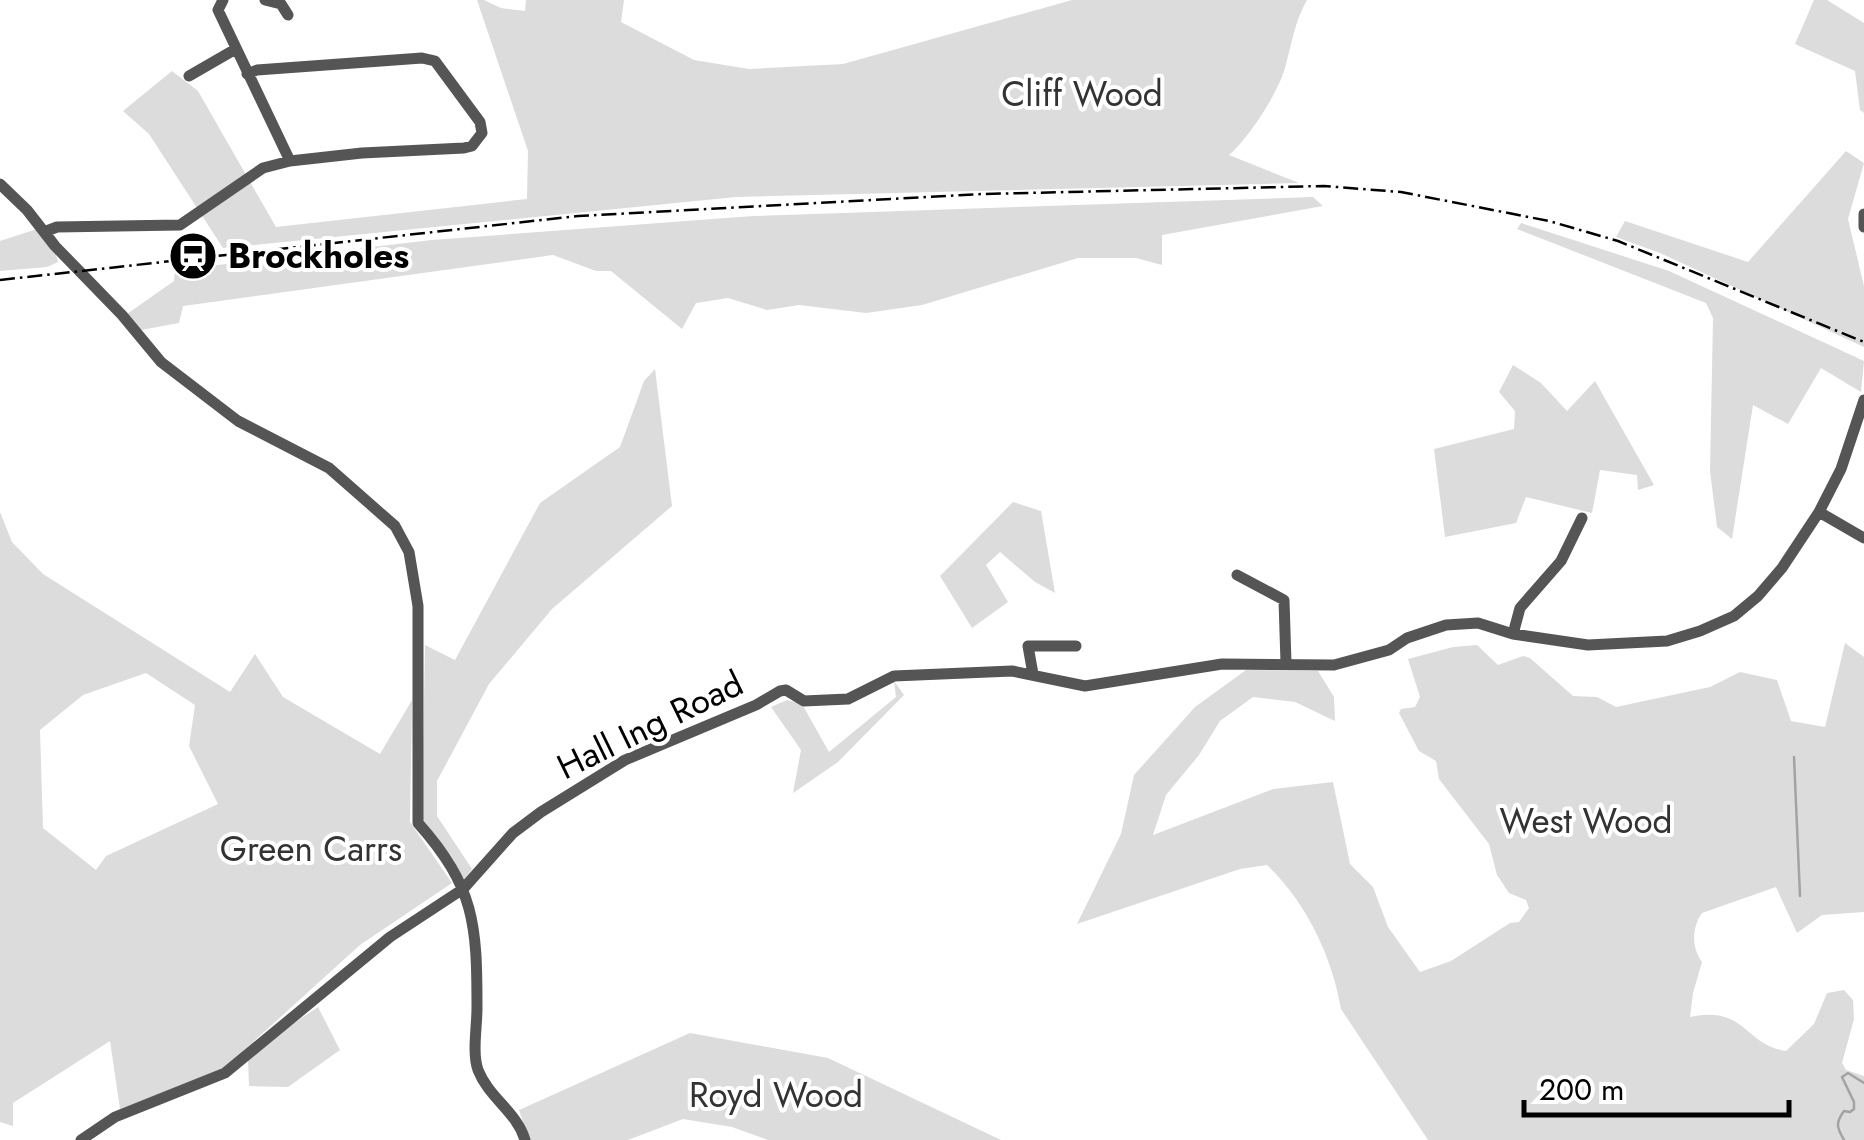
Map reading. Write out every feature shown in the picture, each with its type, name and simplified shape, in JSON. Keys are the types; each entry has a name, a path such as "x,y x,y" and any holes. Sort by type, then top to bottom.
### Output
{"street":[{"path":"222,0 218,10 234,50 290,161"},
{"path":"265,0 281,4 288,15"},
{"path":"189,76 234,50"},
{"path":"44,232 56,227 180,225 263,168 290,161 464,148 472,146 482,133 480,122 435,61 422,58 328,64 246,74"},
{"path":"0,184 161,362 238,421 329,468 396,526 409,552 418,606 418,823 445,853 472,910 478,1071 492,1096 520,1124 524,1140"},
{"path":"1864,214 1864,227"},
{"name":"Hall Ing Road","path":"82,1140 115,1116 226,1073 390,937 463,889 514,833 540,812 625,760 756,706 780,691 786,690 804,701 848,699 894,676 1012,671 1103,686 1222,664 1334,665 1390,650 1407,638 1446,625 1478,624 1513,634 1588,645 1667,640 1700,631 1734,616 1782,568 1819,512 1841,469 1864,400"},
{"path":"1819,512 1864,538"},
{"path":"1513,634 1520,608 1561,561 1582,518"},
{"path":"1237,574 1284,600 1286,663"},
{"path":"1033,674 1028,646 1076,646"}],"green space":[{"name":"Cliff Wood","path":"477,0 525,11 526,0 624,0 621,22 694,60 749,69 843,64 1072,0 1307,0 1276,90 1253,127 1229,155 1299,183 736,197 223,248 149,134 123,111 172,71 198,91 276,227 527,199 528,151"},
{"path":"1814,0 1827,0 1864,23 1864,113 1860,110 1855,71 1795,44"},
{"path":"1846,151 1864,163 1848,219 1864,286 1864,347 1660,253 1616,237 1625,221 1748,262"},
{"path":"1313,197 1323,206 1162,235 1162,265 1136,258 1078,258 922,305 866,313 799,305 767,310 728,298 696,303 682,329 611,271 596,271 553,255 183,306 179,323 141,330 127,314 174,281 175,270 432,240 753,216"},
{"path":"1521,223 1669,271 1864,361 1861,392 1821,368 1788,424 1753,405 1732,539 1717,527 1710,471 1713,318 1706,303 1517,229"},
{"path":"37,229 55,251 58,262 47,267 0,271 0,241"},
{"path":"1513,365 1541,383 1567,411 1595,381 1654,485 1638,490 1637,475 1600,470 1592,513 1526,497 1516,523 1445,537 1434,449 1514,429 1515,411 1499,392"},
{"path":"655,369 672,506 552,609 489,684 437,781 437,816 472,869 464,880 451,855 422,821 425,645 455,660 540,503 620,447 644,381"},
{"path":"1013,502 1041,511 1055,593 1035,582 1000,552 986,565 1008,602 972,628 940,576"},
{"name":"Green Carrs","path":"0,512 12,542 43,574 230,692 255,654 283,697 380,754 412,700 410,822 452,883 360,945 221,1071 120,1109 110,1041 13,1103 13,1126 0,1122","holes":["146,673 195,705 189,746 218,804 106,856 96,870 43,828 40,730 83,695"]},
{"name":"West Wood","path":"1845,643 1864,657 1864,912 1822,915 1797,933 1776,887 1702,913 1694,937 1702,962 1690,1017 1723,1016 1761,1041 1786,1051 1814,1024 1827,993 1844,990 1853,1000 1854,1019 1842,1063 1846,1070 1864,1076 1864,1140 1428,1140 1341,1009 1331,969 1315,931 1294,896 1267,865 1240,869 1077,924 1121,834 1134,775 1195,707 1246,670 1318,671 1334,697 1335,721 1295,702 1253,697 1220,721 1199,755 1166,795 1153,835 1273,789 1333,782 1350,864 1373,887 1388,927 1420,972 1451,961 1510,923 1519,922 1529,908 1526,900 1509,893 1497,875 1489,844 1439,779 1436,761 1419,751 1399,713 1401,709 1415,707 1420,697 1408,659 1477,645 1498,665 1523,656 1530,658 1573,696 1597,697 1616,707 1710,687 1740,672 1777,680 1791,721 1825,727"},
{"path":"894,681 904,695 838,762 793,793 801,750 771,707 787,700 802,704 829,752 896,697"},
{"path":"318,1007 340,1050 288,1087 249,1086 248,1060"},
{"name":"Royd Wood","path":"690,1033 828,1058 1001,1140 768,1140 732,1127 683,1119 628,1140 529,1140 519,1110"}],"waterway":[{"path":"1794,757 1800,896"},
{"path":"1844,1140 1838,1122 1844,1111 1854,1109 1854,1102 1842,1077 1848,1073 1864,1083"}],"railway":[{"path":"0,280 578,216 983,194 1324,186 1401,192 1549,221 1618,241 1864,342"}],"place":[{"name":"Brockholes","path":"193,256"}]}
